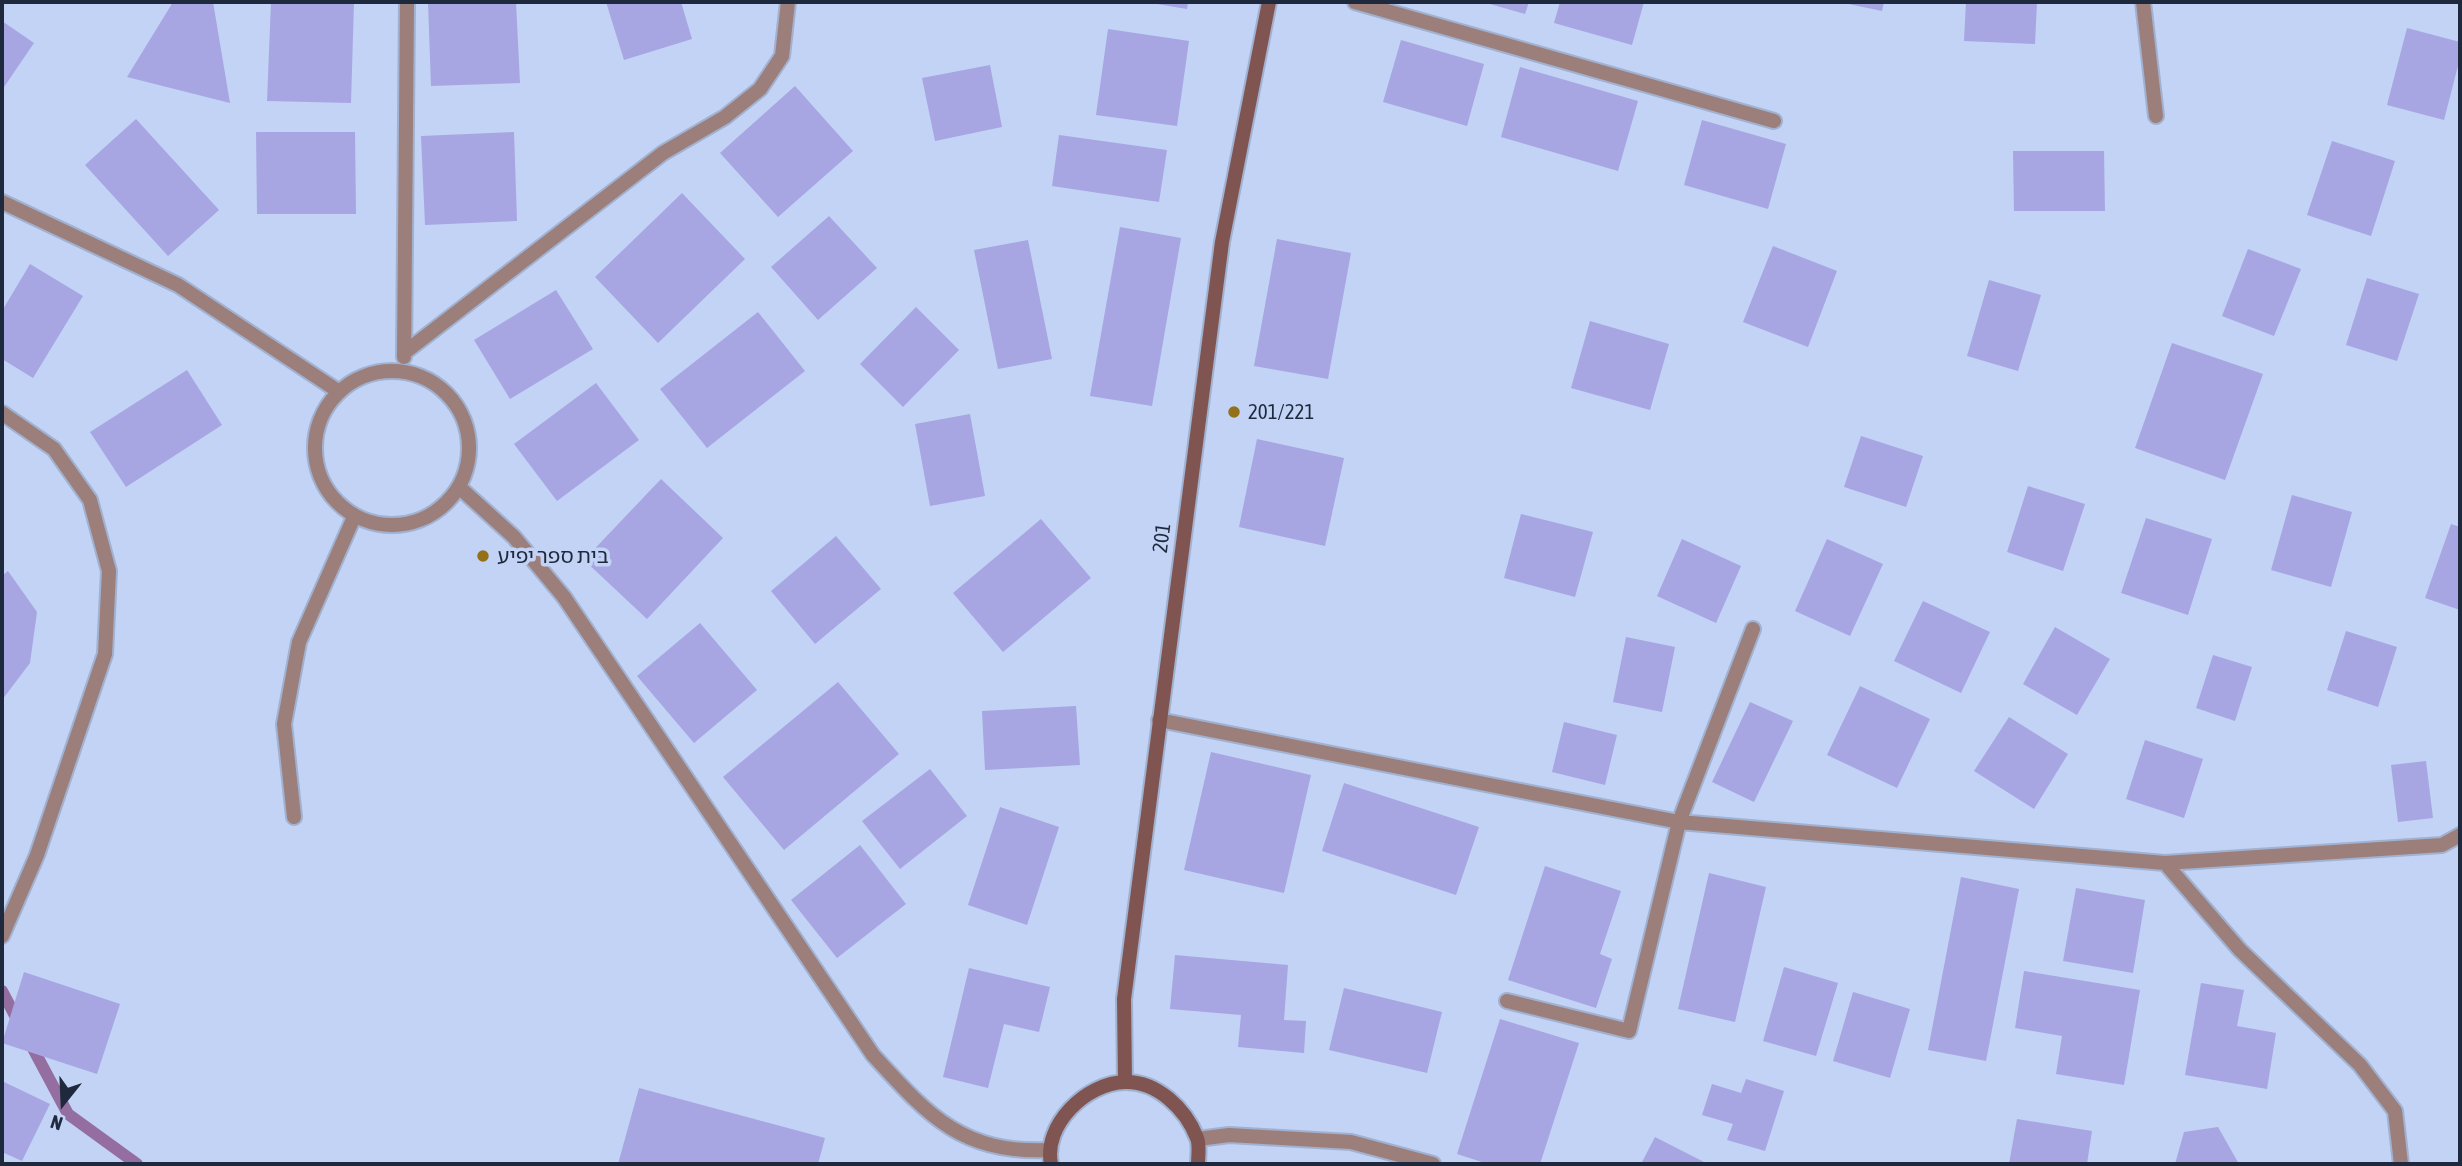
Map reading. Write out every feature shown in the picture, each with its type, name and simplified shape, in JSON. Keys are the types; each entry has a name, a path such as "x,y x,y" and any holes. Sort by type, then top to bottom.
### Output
{"street":[{"path":"403,372 407,2"},
{"path":"404,353 663,153 725,117 760,89 782,56 788,2"},
{"name":"201","path":"1125,1082 1124,999 1222,242 1269,2"},
{"path":"1355,2 1774,121"},
{"path":"2143,2 2156,116"},
{"path":"2,202 178,285 338,391"},
{"path":"380,371 403,372 427,379 447,394 461,414 469,438 468,463 459,487 445,505 424,519 377,525 354,517 335,501 321,481 314,458 315,433 324,410 338,391 358,378 380,371"},
{"path":"2,413 54,449 90,500 109,571 105,654 37,855 2,936"},
{"path":"459,487 514,537 564,597 873,1055 926,1113 966,1137 1050,1157 1056,1128 1075,1104 1098,1088 1125,1082 1152,1087 1178,1105 1198,1139 1198,1164"},
{"path":"294,817 284,724 299,642 354,517"},
{"path":"1507,1001 1629,1031 1679,822 1753,629"},
{"path":"1159,720 1679,822 2165,863 2442,845 2460,835"},
{"path":"2165,863 2241,950 2360,1065 2395,1111 2401,1164"},
{"path":"1198,1139 1229,1135 1351,1142 1433,1164"}],"building":[{"path":"173,2 213,2 230,103 127,77"},
{"path":"271,2 354,2 351,103 267,101"},
{"path":"428,2 516,2 520,83 431,86"},
{"path":"606,2 681,2 692,39 624,60"},
{"path":"1145,2 1188,2 1187,9"},
{"path":"1483,2 1529,2 1525,14"},
{"path":"1560,2 1644,2 1632,45 1554,23"},
{"path":"1839,2 1884,2 1882,11"},
{"path":"1966,2 2037,2 2035,44 1964,41"},
{"path":"2,21 34,43 2,90"},
{"path":"2407,28 2460,42 2460,58 2444,120 2387,105"},
{"path":"1108,29 1189,41 1177,126 1096,115"},
{"path":"1401,40 1484,64 1467,126 1383,102"},
{"path":"990,65 1002,127 935,141 922,78"},
{"path":"1520,67 1638,101 1618,171 1501,137"},
{"path":"795,86 853,151 778,217 720,153"},
{"path":"136,119 219,210 168,256 85,165"},
{"path":"1702,120 1786,144 1768,209 1684,185"},
{"path":"256,132 355,132 356,214 257,214"},
{"path":"514,132 517,221 425,225 421,136"},
{"path":"1059,135 1167,150 1159,202 1052,186"},
{"path":"2332,141 2395,161 2371,236 2307,215"},
{"path":"2013,151 2104,151 2105,211 2014,211"},
{"path":"682,193 745,259 658,343 595,277"},
{"path":"829,216 877,268 818,320 771,267"},
{"path":"1120,227 1181,238 1152,406 1090,396"},
{"path":"1277,239 1351,253 1328,379 1254,366"},
{"path":"1028,240 1052,359 998,369 974,250"},
{"path":"1773,246 1837,271 1808,347 1743,322"},
{"path":"2248,249 2301,269 2274,336 2222,316"},
{"path":"30,264 83,296 33,378 2,359 2,311"},
{"path":"2367,278 2419,294 2397,361 2346,345"},
{"path":"1989,280 2041,295 2018,371 1967,356"},
{"path":"556,290 593,349 510,399 474,340"},
{"path":"916,307 959,350 903,407 860,364"},
{"path":"758,312 805,371 707,448 660,389"},
{"path":"1590,321 1669,344 1650,410 1571,388"},
{"path":"2172,343 2263,374 2225,480 2135,448"},
{"path":"187,370 222,425 126,487 90,432"},
{"path":"596,383 639,440 557,501 514,444"},
{"path":"970,414 985,496 930,506 915,424"},
{"path":"1861,436 1923,456 1906,507 1844,487"},
{"path":"1257,439 1344,458 1325,546 1239,527"},
{"path":"661,479 723,538 647,619 584,560"},
{"path":"2028,486 2085,504 2063,571 2007,552"},
{"path":"2292,495 2352,512 2331,587 2271,570"},
{"path":"1521,514 1593,532 1575,597 1504,578"},
{"path":"2146,518 2212,539 2188,615 2121,593"},
{"path":"1041,519 1091,578 1003,652 953,593"},
{"path":"2451,524 2460,527 2460,610 2425,598"},
{"path":"836,536 881,589 815,644 771,591"},
{"path":"1682,539 1741,566 1716,623 1657,596"},
{"path":"1827,539 1883,564 1850,636 1795,611"},
{"path":"8,571 37,612 30,663 2,700 2,576"},
{"path":"1923,601 1990,632 1961,693 1894,661"},
{"path":"700,623 757,690 694,743 637,676"},
{"path":"2055,627 2110,659 2077,715 2023,684"},
{"path":"2346,631 2397,647 2378,707 2327,690"},
{"path":"1626,637 1675,647 1662,712 1613,702"},
{"path":"2213,655 2252,667 2235,721 2196,708"},
{"path":"838,682 899,754 784,850 723,777"},
{"path":"1860,686 1930,719 1897,788 1827,755"},
{"path":"1750,702 1793,721 1754,802 1712,782"},
{"path":"1076,706 1080,765 985,770 982,711"},
{"path":"2009,717 2068,754 2034,809 1974,771"},
{"path":"1564,722 1617,735 1605,785 1552,772"},
{"path":"2145,740 2203,759 2184,818 2126,799"},
{"path":"1211,752 1311,775 1284,893 1184,870"},
{"path":"2426,761 2433,818 2398,822 2391,765"},
{"path":"930,769 967,816 900,869 862,821"},
{"path":"1344,783 1479,827 1456,895 1322,851"},
{"path":"1000,807 1059,827 1027,925 968,905"},
{"path":"860,845 906,904 837,958 791,900"},
{"path":"1545,866 1621,891 1600,954 1612,959 1596,1008 1508,980"},
{"path":"1709,873 1766,887 1735,1022 1678,1009"},
{"path":"1961,877 2019,889 1986,1061 1928,1050"},
{"path":"2076,888 2145,900 2133,973 2063,961"},
{"path":"1175,955 1288,965 1284,1020 1306,1021 1304,1053 1238,1047 1241,1015 1170,1009"},
{"path":"1784,967 1838,983 1816,1056 1763,1041"},
{"path":"969,968 1050,987 1039,1032 1004,1024 988,1088 943,1077"},
{"path":"2024,971 2140,990 2124,1085 2056,1074 2062,1036 2015,1028"},
{"path":"24,972 120,1004 97,1074 2,1043"},
{"path":"2201,983 2244,990 2237,1026 2276,1033 2267,1089 2185,1075"},
{"path":"1344,988 1442,1012 1427,1073 1329,1050"},
{"path":"1853,992 1910,1009 1890,1078 1833,1061"},
{"path":"1500,1019 1579,1043 1540,1164 1488,1164 1457,1154"},
{"path":"1746,1079 1784,1091 1765,1151 1727,1140 1733,1124 1702,1115 1712,1084 1741,1093"},
{"path":"2,1081 50,1104 22,1161 2,1152"},
{"path":"639,1088 825,1138 818,1164 618,1164"},
{"path":"2017,1119 2092,1131 2087,1164 2009,1164"},
{"path":"2218,1127 2239,1164 2175,1164 2184,1132"},
{"path":"1655,1137 1708,1164 1641,1164"}],"waterway":[{"path":"2,991 20,1025"},
{"path":"29,1041 68,1114 137,1164"}],"place":[{"name":"201/221","path":"1234,412"},
{"name":"בית ספר יפיע","path":"483,556"}]}
